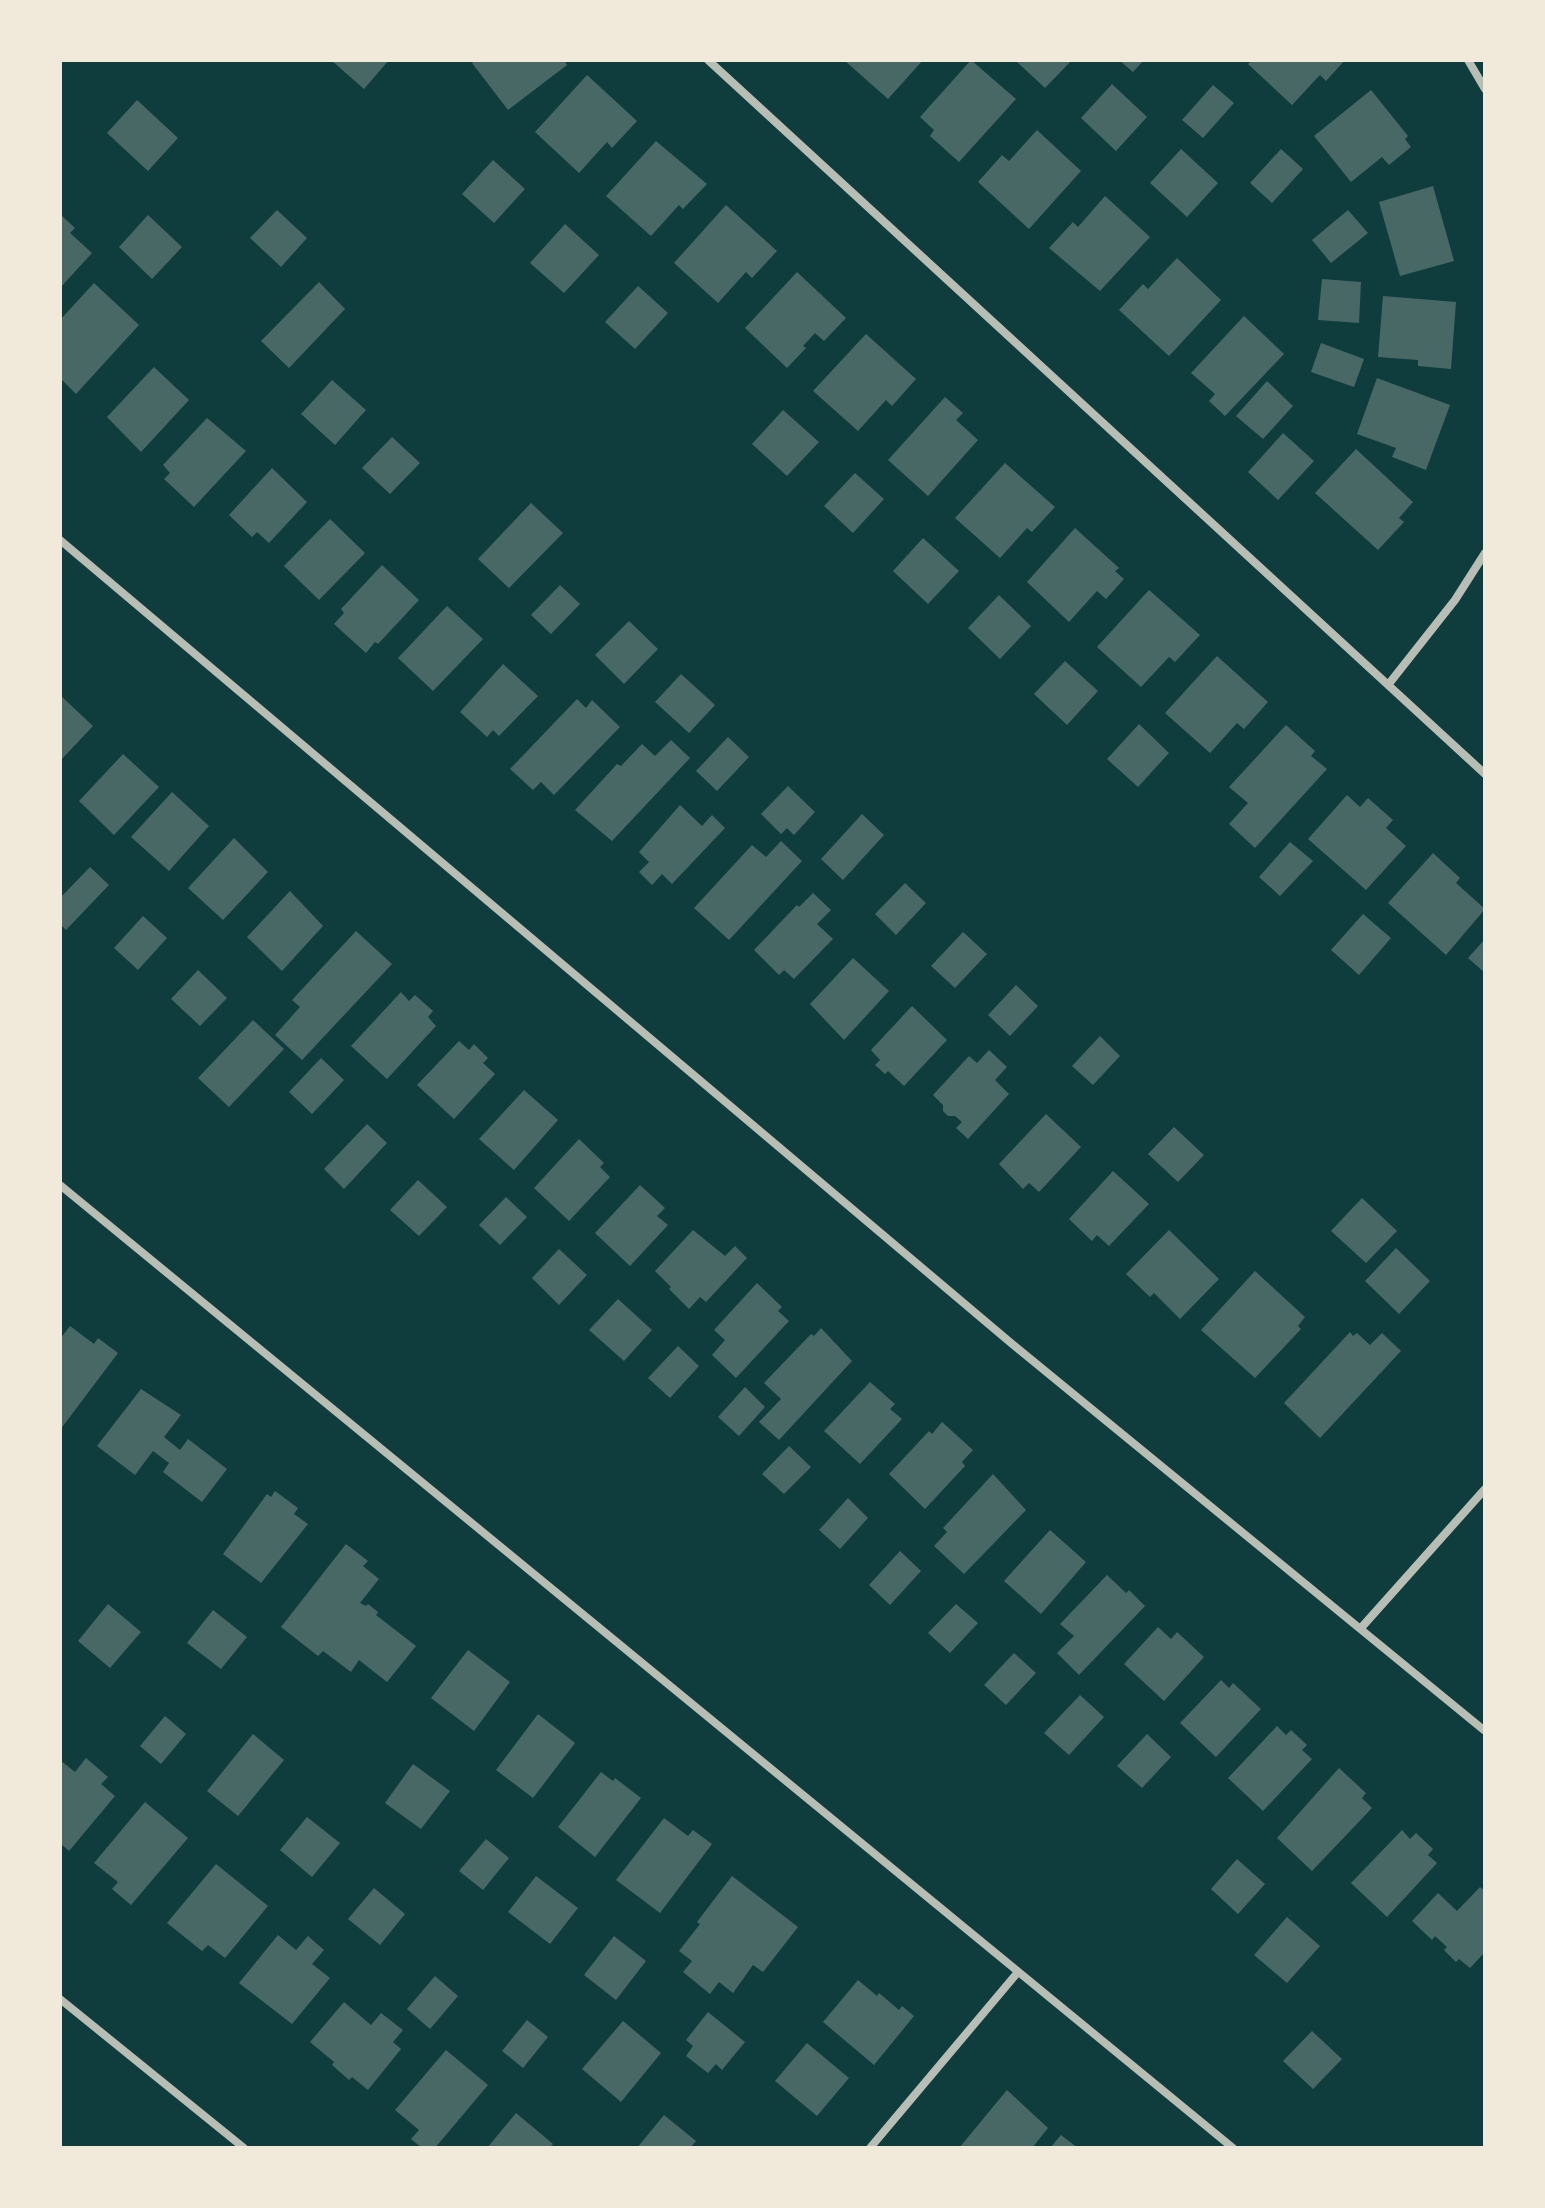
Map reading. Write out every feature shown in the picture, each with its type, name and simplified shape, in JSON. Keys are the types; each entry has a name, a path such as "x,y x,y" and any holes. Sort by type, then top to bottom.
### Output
{"street":[{"path":"708,60 1485,774"},
{"path":"1468,60 1485,89"},
{"path":"60,540 1011,1343 1485,1731"},
{"path":"1388,685 1455,600 1485,553"},
{"path":"60,1185 1233,2148"},
{"path":"1361,1628 1485,1489"},
{"path":"870,2148 1018,1972"},
{"path":"60,1999 244,2148"}],"building":[{"path":"331,60 389,60 364,89"},
{"path":"475,60 564,60 567,65 508,110 472,63"},
{"path":"844,60 923,60 888,99"},
{"path":"971,60 1016,99 959,162 930,136 934,130 920,117"},
{"path":"1015,60 1072,60 1045,88"},
{"path":"1119,60 1144,60 1133,72"},
{"path":"1252,60 1345,60 1326,81 1320,75 1292,105 1248,64"},
{"path":"587,75 637,121 612,148 607,142 579,173 535,132"},
{"path":"1112,84 1147,117 1116,151 1081,118"},
{"path":"1213,85 1234,103 1203,138 1182,120"},
{"path":"1371,90 1408,136 1405,139 1411,147 1389,165 1382,157 1351,182 1314,136"},
{"path":"137,100 178,138 148,171 107,133"},
{"path":"1037,130 1081,171 1029,229 978,182 1002,155 1009,161"},
{"path":"656,141 707,184 683,209 679,205 651,236 606,196"},
{"path":"1181,149 1218,183 1187,217 1150,183"},
{"path":"1281,149 1303,169 1272,203 1250,183"},
{"path":"493,160 525,189 494,223 462,194"},
{"path":"1433,186 1454,261 1400,276 1379,202"},
{"path":"1105,196 1150,237 1100,291 1049,248 1073,222 1078,227"},
{"path":"726,205 777,251 752,278 746,272 718,303 674,263"},
{"path":"277,210 307,238 281,267 250,238"},
{"path":"1348,210 1368,233 1331,263 1312,240"},
{"path":"60,214 75,228 70,233 92,253 60,288"},
{"path":"148,215 182,247 152,279 119,247"},
{"path":"565,224 599,255 564,293 530,263"},
{"path":"1177,258 1221,300 1169,356 1119,310 1143,284 1148,289"},
{"path":"797,272 846,318 824,341 815,333 787,368 745,328"},
{"path":"1322,279 1361,282 1359,323 1318,320"},
{"path":"319,282 345,309 289,368 261,341"},
{"path":"94,283 139,325 76,394 60,378 60,320"},
{"path":"638,286 668,313 635,349 605,322"},
{"path":"1383,296 1456,302 1451,369 1418,366 1418,360 1378,357"},
{"path":"1244,316 1284,354 1225,416 1209,401 1215,394 1191,373"},
{"path":"866,334 916,379 892,406 886,400 858,431 813,391"},
{"path":"1321,343 1364,359 1354,387 1311,372"},
{"path":"154,367 189,400 141,452 107,417"},
{"path":"1377,378 1450,405 1426,470 1392,457 1396,448 1357,434"},
{"path":"332,380 366,410 335,445 301,414"},
{"path":"1267,381 1293,406 1263,439 1236,416"},
{"path":"945,397 963,413 956,420 978,440 928,496 888,460"},
{"path":"783,410 819,442 787,476 752,444"},
{"path":"207,418 246,451 194,507 164,479 170,473 163,465"},
{"path":"1283,433 1314,461 1278,500 1248,472"},
{"path":"392,437 420,463 390,494 362,468"},
{"path":"1356,449 1413,502 1399,518 1404,522 1378,550 1315,493"},
{"path":"1005,463 1055,507 1032,532 1027,528 1000,558 955,518"},
{"path":"272,468 307,502 269,543 257,532 252,537 229,515"},
{"path":"855,473 884,499 853,533 824,506"},
{"path":"531,503 563,533 509,588 478,559"},
{"path":"330,519 365,553 319,600 284,566"},
{"path":"1075,528 1119,568 1115,571 1124,579 1106,599 1097,591 1069,622 1027,582"},
{"path":"923,538 959,571 928,604 893,571"},
{"path":"382,565 419,600 366,653 334,624 344,613 341,609"},
{"path":"560,585 580,604 551,634 531,615"},
{"path":"1149,590 1200,635 1175,662 1169,657 1141,687 1097,647"},
{"path":"999,595 1031,626 1000,659 968,628"},
{"path":"447,606 483,639 433,691 398,658"},
{"path":"629,621 658,649 624,684 595,655"},
{"path":"1217,656 1268,702 1244,729 1237,723 1210,753 1165,713"},
{"path":"1065,661 1098,691 1067,725 1034,694"},
{"path":"503,664 538,696 499,736 493,730 487,737 460,712"},
{"path":"681,674 715,705 689,733 655,702"},
{"path":"60,695 93,726 60,761"},
{"path":"577,699 586,708 592,700 620,727 554,795 541,782 533,790 510,769"},
{"path":"1139,724 1169,753 1138,787 1107,759"},
{"path":"1286,725 1315,751 1311,756 1327,769 1255,848 1229,824 1248,803 1229,787"},
{"path":"728,737 749,757 717,791 696,771"},
{"path":"671,740 690,758 612,841 575,810 617,764 621,766 642,744 655,756"},
{"path":"123,754 159,787 114,835 79,801"},
{"path":"788,786 815,812 794,835 787,828 781,834 761,814"},
{"path":"172,792 209,826 169,871 131,837"},
{"path":"1347,795 1360,807 1368,798 1393,820 1386,828 1406,846 1366,890 1308,839"},
{"path":"680,805 702,826 712,815 725,828 672,884 662,874 652,885 639,872 649,862 639,852"},
{"path":"862,814 884,835 843,880 821,859"},
{"path":"234,838 268,872 223,920 188,888"},
{"path":"781,841 802,861 729,940 694,908 752,845 766,857"},
{"path":"1290,842 1313,861 1280,896 1259,877"},
{"path":"1433,853 1460,878 1456,883 1485,909 1446,955 1388,903"},
{"path":"90,867 109,885 66,930 60,924 60,898"},
{"path":"905,883 926,903 896,935 875,914"},
{"path":"290,891 323,926 282,971 247,937"},
{"path":"813,893 831,910 817,924 833,939 794,979 784,970 779,975 754,950 797,905 799,907"},
{"path":"1363,914 1391,938 1359,975 1331,950"},
{"path":"143,916 167,938 138,970 114,948"},
{"path":"356,931 392,964 302,1060 275,1035 300,1007 292,1000"},
{"path":"963,932 987,954 955,988 931,966"},
{"path":"1485,939 1485,973 1468,958"},
{"path":"853,958 889,991 844,1040 810,1004"},
{"path":"198,970 227,998 200,1026 171,999"},
{"path":"1016,985 1038,1006 1010,1036 988,1015"},
{"path":"401,992 409,1001 415,995 433,1011 428,1017 436,1026 387,1079 351,1046"},
{"path":"912,1006 947,1040 904,1086 888,1071 885,1074 875,1065 880,1060 871,1050"},
{"path":"253,1020 284,1049 229,1107 198,1078"},
{"path":"1100,1036 1120,1056 1093,1085 1072,1066"},
{"path":"459,1041 469,1050 474,1044 488,1058 483,1063 495,1074 454,1119 417,1085"},
{"path":"989,1050 1007,1067 995,1080 1009,1094 968,1139 956,1128 962,1122 955,1116 948,1116 933,1095 969,1056 977,1063"},
{"path":"321,1058 344,1080 312,1114 289,1092"},
{"path":"524,1090 558,1120 514,1170 479,1139"},
{"path":"1046,1114 1081,1147 1039,1192 1029,1183 1023,1189 999,1164"},
{"path":"367,1124 387,1143 344,1189 324,1169"},
{"path":"1174,1127 1204,1155 1178,1182 1148,1154"},
{"path":"579,1139 604,1163 600,1167 610,1177 569,1221 534,1188"},
{"path":"1113,1171 1149,1204 1109,1246 1097,1235 1092,1241 1069,1219"},
{"path":"418,1180 447,1207 419,1236 390,1210"},
{"path":"640,1185 665,1208 657,1216 668,1225 630,1266 595,1233"},
{"path":"506,1197 527,1217 500,1245 479,1225"},
{"path":"1362,1198 1397,1231 1366,1263 1331,1231"},
{"path":"693,1230 725,1256 735,1246 747,1258 706,1302 700,1297 689,1309 655,1271"},
{"path":"1169,1230 1219,1279 1180,1319 1154,1293 1150,1297 1126,1274"},
{"path":"1396,1248 1430,1281 1399,1314 1365,1281"},
{"path":"559,1249 587,1275 559,1305 532,1278"},
{"path":"1255,1271 1305,1317 1298,1326 1301,1329 1255,1378 1201,1330"},
{"path":"757,1283 782,1307 778,1311 789,1321 736,1378 712,1355 725,1340 714,1330"},
{"path":"618,1299 652,1330 624,1361 589,1330"},
{"path":"70,1326 94,1344 98,1338 118,1353 60,1430 60,1339"},
{"path":"821,1328 852,1361 779,1440 759,1422 781,1399 764,1383 811,1334 814,1336"},
{"path":"1350,1332 1353,1336 1357,1333 1370,1345 1382,1333 1401,1351 1320,1438 1284,1403"},
{"path":"678,1346 699,1366 670,1398 648,1378"},
{"path":"870,1382 895,1404 890,1409 902,1419 860,1464 824,1431"},
{"path":"745,1387 765,1407 739,1436 718,1417"},
{"path":"141,1389 181,1415 164,1437 180,1450 188,1439 227,1469 202,1502 163,1472 169,1463 153,1451 135,1475 97,1446"},
{"path":"942,1422 973,1450 962,1462 965,1466 925,1509 889,1474 929,1431 932,1434"},
{"path":"789,1446 811,1467 784,1494 762,1474"},
{"path":"993,1474 1026,1510 964,1574 934,1546 947,1532 943,1528"},
{"path":"275,1491 298,1508 294,1514 308,1524 261,1583 223,1554 267,1494 271,1497"},
{"path":"848,1498 868,1518 840,1549 819,1530"},
{"path":"1050,1530 1086,1562 1041,1614 1004,1581"},
{"path":"346,1544 368,1561 363,1566 379,1579 360,1603 368,1604 378,1612 376,1615 416,1646 387,1682 359,1660 351,1672 323,1651 318,1656 281,1627"},
{"path":"900,1551 921,1571 890,1605 869,1585"},
{"path":"1107,1575 1145,1606 1079,1675 1057,1653 1074,1636 1060,1624"},
{"path":"108,1604 141,1632 110,1668 78,1641"},
{"path":"956,1604 978,1623 950,1653 928,1633"},
{"path":"213,1610 247,1637 221,1669 187,1643"},
{"path":"1158,1627 1171,1639 1177,1632 1204,1657 1164,1701 1124,1664"},
{"path":"468,1650 510,1682 474,1731 431,1698"},
{"path":"1014,1653 1036,1673 1006,1705 984,1685"},
{"path":"1221,1680 1229,1688 1233,1683 1261,1709 1216,1757 1180,1723"},
{"path":"1080,1695 1104,1717 1069,1755 1044,1733"},
{"path":"538,1714 575,1743 533,1798 496,1770"},
{"path":"165,1716 186,1734 161,1764 140,1746"},
{"path":"1277,1726 1286,1735 1291,1730 1307,1745 1302,1750 1312,1759 1263,1811 1228,1778"},
{"path":"253,1734 284,1760 238,1816 207,1791"},
{"path":"1147,1734 1171,1757 1142,1788 1117,1766"},
{"path":"86,1758 108,1777 101,1784 115,1796 69,1851 60,1843 60,1760 75,1772"},
{"path":"413,1764 450,1791 421,1829 385,1803"},
{"path":"1339,1768 1366,1793 1362,1798 1372,1808 1312,1871 1277,1838"},
{"path":"601,1772 613,1781 615,1778 641,1798 595,1857 558,1827"},
{"path":"145,1802 188,1838 131,1905 112,1889 118,1882 94,1863"},
{"path":"307,1817 340,1843 312,1877 280,1850"},
{"path":"664,1818 688,1836 693,1830 712,1844 660,1913 616,1880"},
{"path":"1402,1830 1410,1839 1416,1833 1433,1849 1428,1855 1437,1863 1387,1917 1351,1883"},
{"path":"486,1839 509,1858 483,1890 459,1871"},
{"path":"1237,1859 1265,1884 1238,1914 1211,1889"},
{"path":"216,1864 268,1906 225,1958 208,1945 202,1951 167,1923"},
{"path":"536,1876 578,1908 550,1944 508,1912"},
{"path":"732,1876 798,1927 763,1972 753,1965 733,1993 719,1982 710,1994 683,1972 692,1961 679,1951"},
{"path":"1480,1887 1485,1891 1485,1952 1470,1968 1459,1959 1456,1962 1444,1950 1447,1947 1435,1936 1432,1940 1412,1921 1438,1893 1457,1911"},
{"path":"374,1888 405,1914 380,1945 348,1919"},
{"path":"1287,1917 1320,1946 1287,1983 1254,1955"},
{"path":"278,1935 296,1950 308,1936 324,1950 312,1964 330,1978 292,2024 239,1983"},
{"path":"614,1936 646,1961 616,2000 584,1975"},
{"path":"435,1976 458,1996 430,2029 407,2009"},
{"path":"858,1980 877,1996 879,1993 899,2010 902,2006 914,2016 874,2065 823,2022"},
{"path":"344,2002 371,2025 381,2013 403,2030 393,2042 401,2049 368,2090 352,2077 349,2080 332,2065 334,2062 310,2042"},
{"path":"708,2012 745,2042 722,2070 716,2064 708,2073 686,2056 693,2046 686,2040"},
{"path":"527,2020 548,2037 523,2068 502,2051"},
{"path":"623,2021 661,2053 621,2102 582,2069"},
{"path":"1312,2031 1342,2059 1313,2089 1283,2061"},
{"path":"807,2043 849,2078 817,2116 775,2081"},
{"path":"446,2050 488,2085 435,2148 422,2148 411,2139 419,2130 395,2110"},
{"path":"1007,2090 1048,2128 1032,2148 959,2148"},
{"path":"516,2113 553,2144 549,2148 487,2148"},
{"path":"664,2115 696,2141 690,2148 637,2148"},
{"path":"1061,2135 1078,2148 1050,2148"}]}
